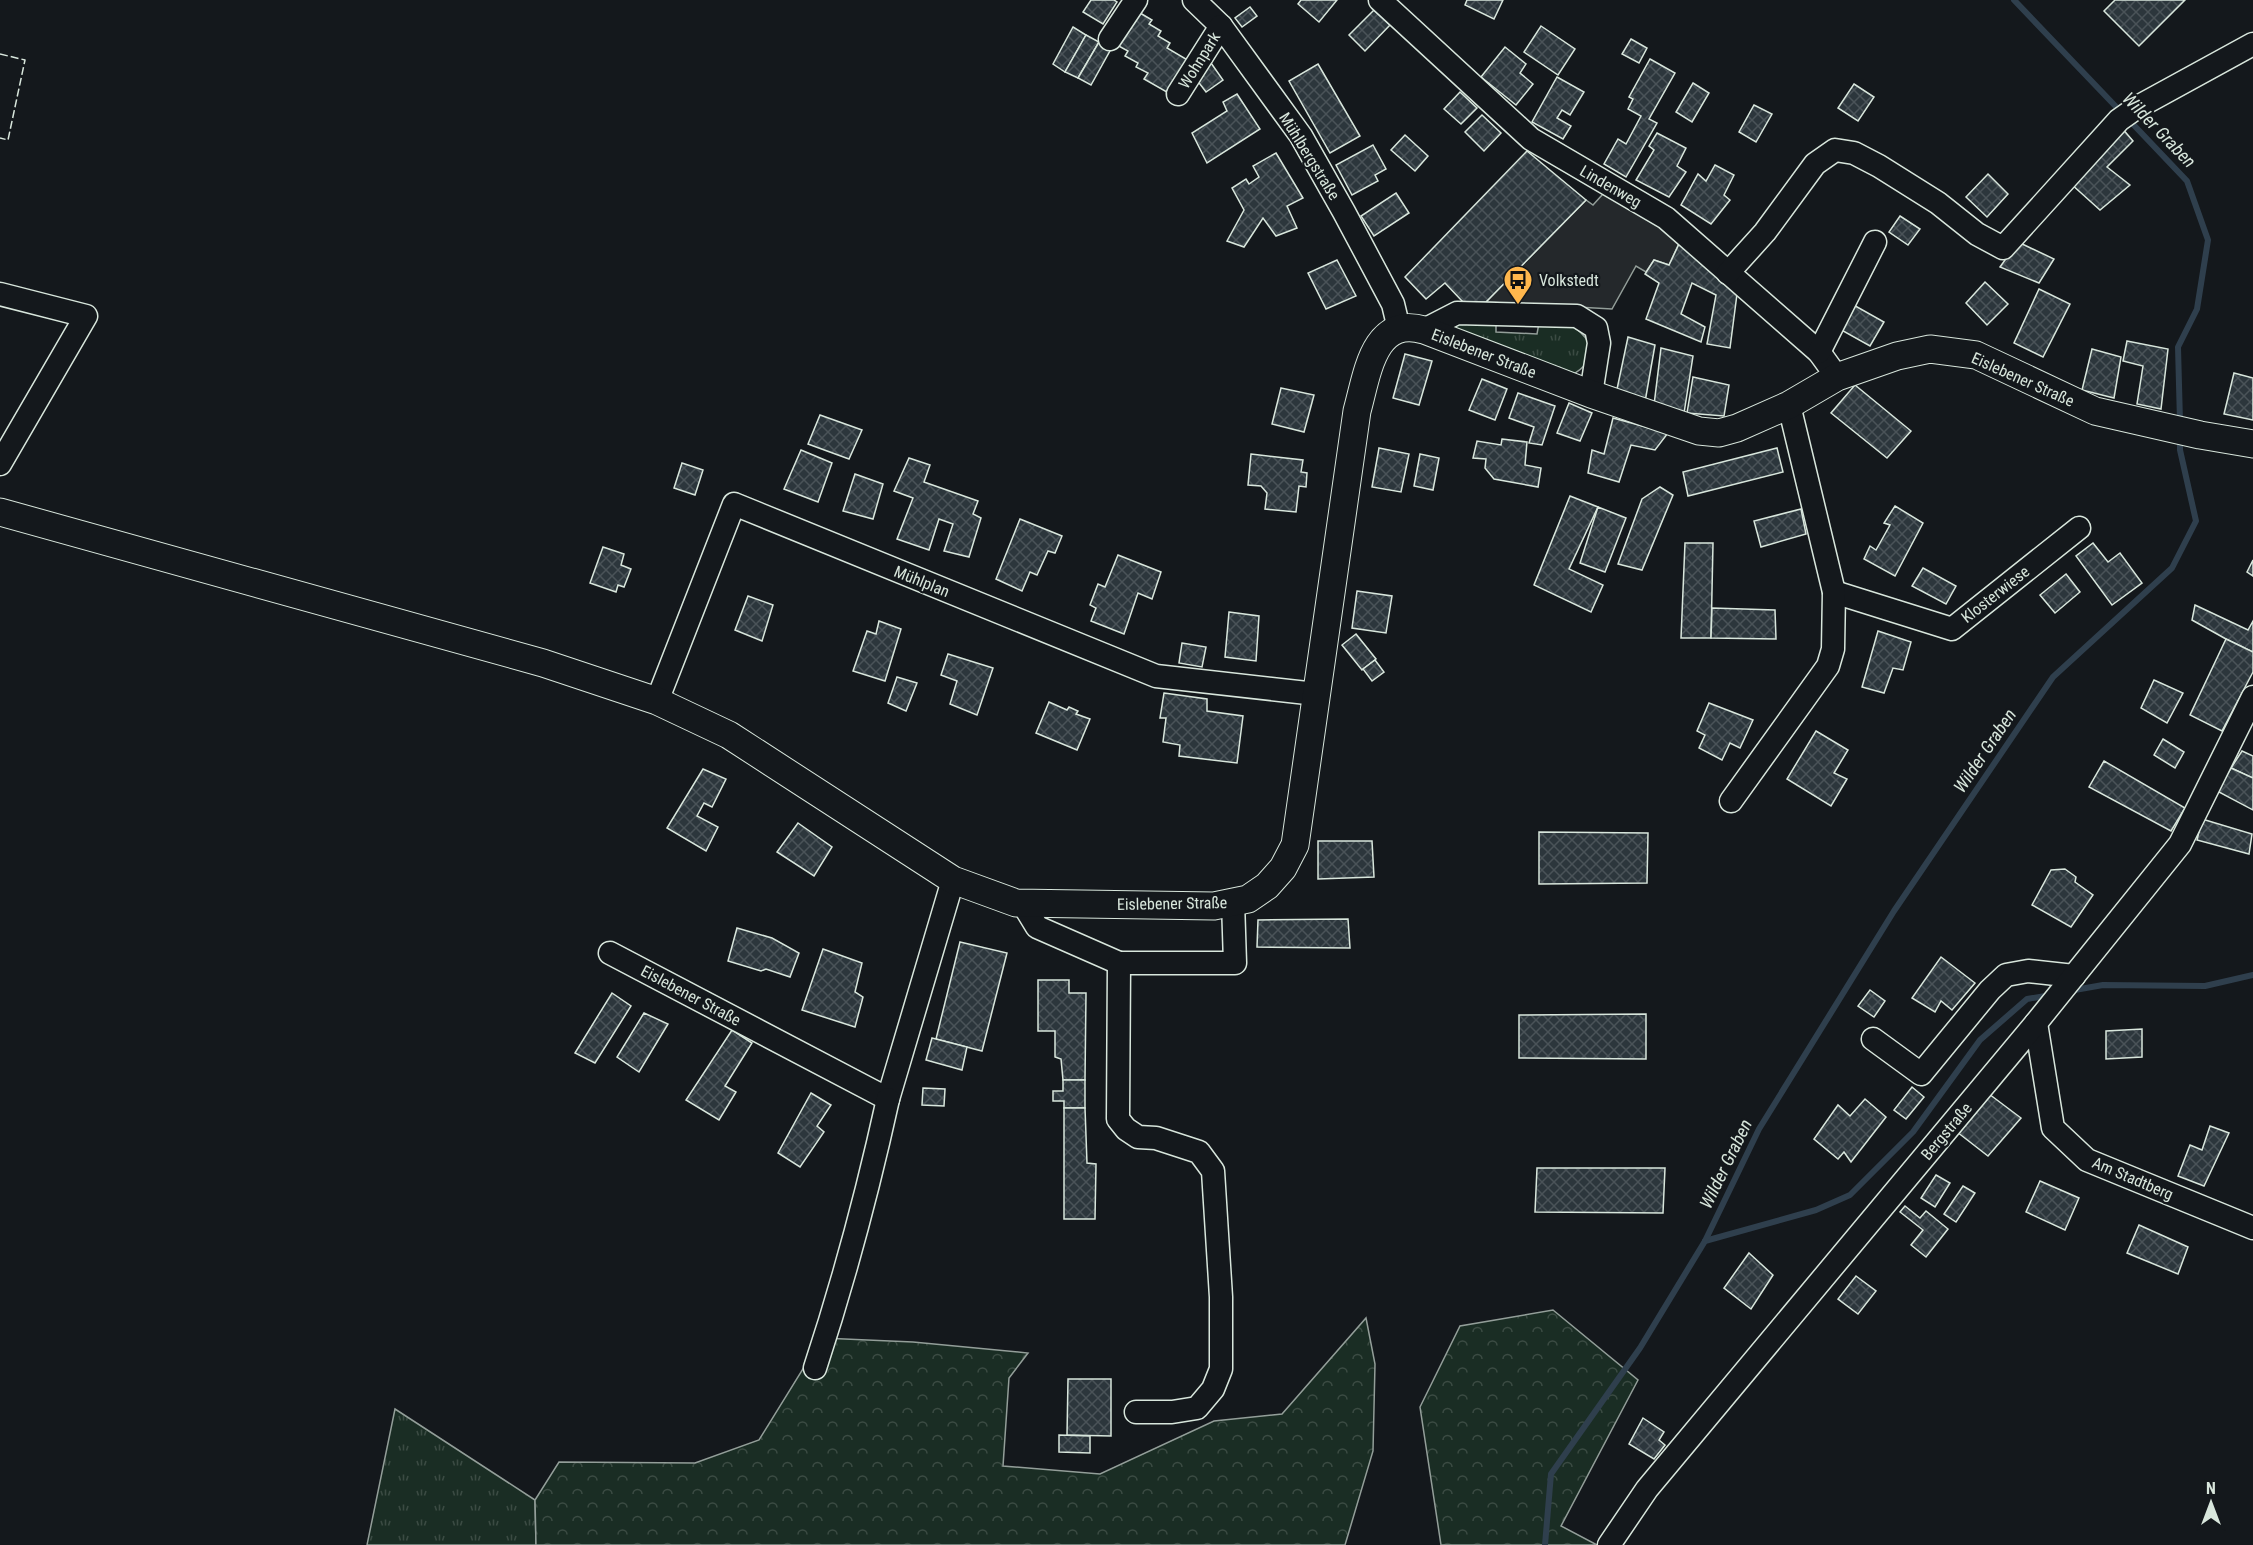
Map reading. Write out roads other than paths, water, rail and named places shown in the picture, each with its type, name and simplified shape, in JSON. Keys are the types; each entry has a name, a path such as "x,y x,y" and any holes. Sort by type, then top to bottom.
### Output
{"main road":[{"name":"Eislebener Straße","path":"0,512 543,663 657,701 729,735 953,880 1016,903 1214,906 1248,899 1267,886 1283,868 1294,845 1357,411 1377,345 1391,333 1412,329 1699,431 1719,433 1737,428 1789,405 1837,378 1897,356 1930,349 1976,356 2095,411 2200,435 2253,444"}],"street":[{"path":"1110,39 1136,0"},
{"name":"Lindenweg","path":"1380,0 1531,139 1666,218 1818,352 1837,378"},
{"name":"Mühlbergstraße","path":"1201,2 1301,136 1393,303 1412,329"},
{"name":"Wohnpark","path":"1178,94 1221,26"},
{"path":"1728,273 1764,232 1815,164 1835,150 1854,153 1879,166 1938,203 1977,234 2003,248 2128,114 2253,44"},
{"path":"1818,352 1875,242"},
{"path":"0,294 86,316 0,464"},
{"path":"1412,329 1457,313 1577,316 1596,328 1599,343 1591,394"},
{"path":"1731,801 1828,666 1833,649 1834,592 1789,405"},
{"name":"Mühlplan","path":"657,701 734,504 1156,676 1316,694"},
{"name":"Klosterwiese","path":"1834,592 1952,629 2079,528"},
{"name":"Bergstraße","path":"1609,1545 1647,1489 2036,1023 2180,844 2253,697"},
{"path":"815,1368 841,1290 888,1099 953,880"},
{"path":"1023,904 1037,927 1119,963 1235,963 1233,902"},
{"name":"Eislebener Straße","path":"610,953 888,1099"},
{"path":"1119,963 1118,1119 1126,1129 1138,1137 1156,1138 1199,1152 1213,1171 1221,1297 1221,1369 1213,1389 1197,1408 1172,1412 1136,1412"},
{"path":"1872,1039 1921,1074 1990,990 2006,975 2028,971 2072,979"},
{"name":"Am Stadtberg","path":"2036,1023 2053,1128 2087,1160 2253,1228"}],"waterway":[{"name":"Wilder Graben","path":"2014,0 2121,112"},
{"name":"Wilder Graben","path":"2129,120 2187,181 2208,240 2197,309 2178,347 2180,422"},
{"name":"Wilder Graben","path":"1545,1545 1551,1474 1640,1348 1705,1241 1759,1129 1894,911 2053,677 2172,568 2196,521 2180,450 2180,438"},
{"path":"2069,991 2103,985 2205,986 2253,975"},
{"path":"1705,1241 1816,1210 1850,1195 1913,1132 1980,1040 2027,999 2051,995"}],"place":[{"name":"Volkstedt","path":"1518,306"}]}
